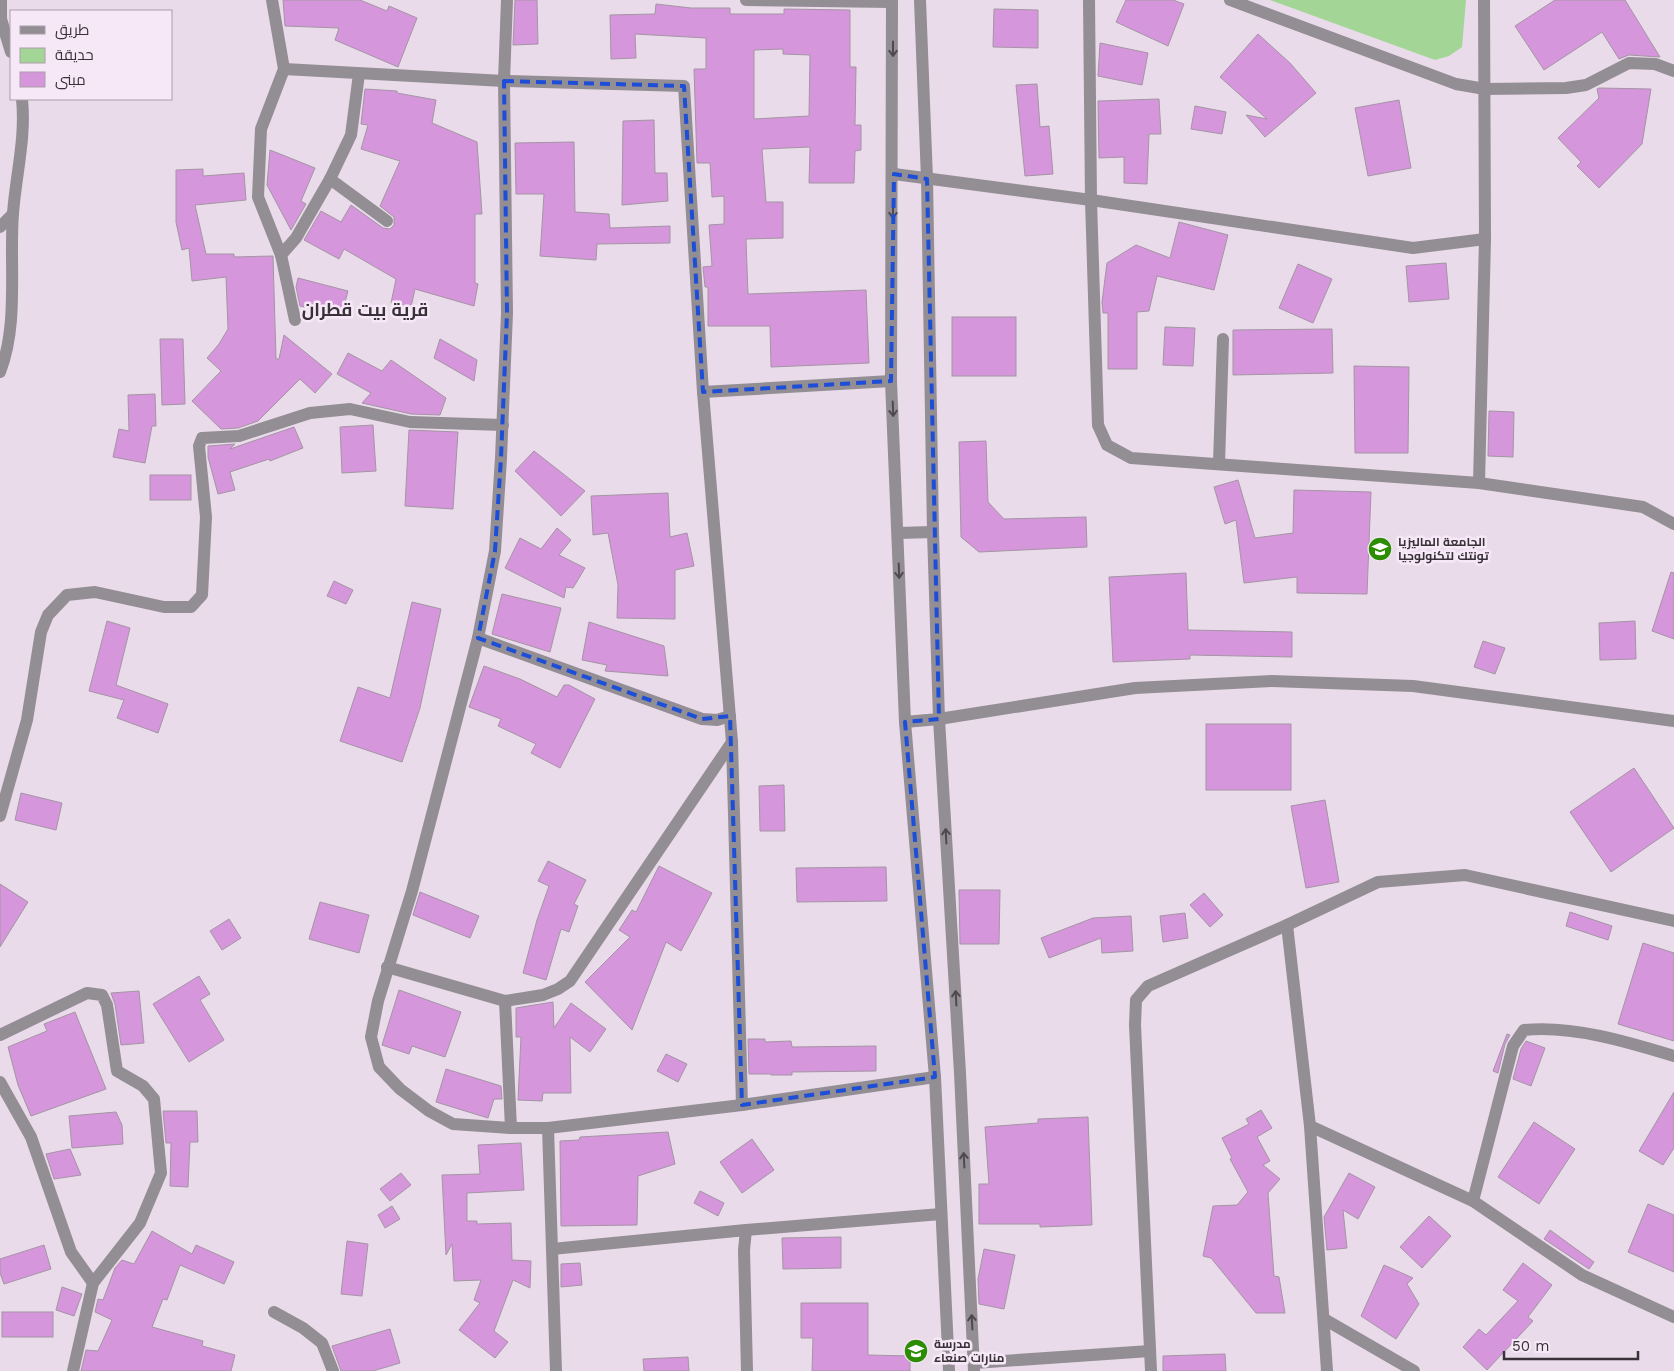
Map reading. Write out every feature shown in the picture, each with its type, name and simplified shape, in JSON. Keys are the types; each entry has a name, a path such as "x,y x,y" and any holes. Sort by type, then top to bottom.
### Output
{"street":[{"path":"1,0 0,19 10,49"},
{"path":"272,0 284,69 261,129 258,197 281,255 295,320"},
{"path":"508,0 504,81 507,313 503,425 494,551 478,638 412,891 378,1001 371,1037 379,1067 400,1089 430,1111 453,1124 511,1128 548,1128 742,1105 935,1077"},
{"path":"746,0 892,1 894,174 892,381 905,722 935,1077 949,1371"},
{"path":"920,0 928,179 933,532 939,719 960,1073 974,1367 1150,1351"},
{"path":"1089,0 1091,200 1098,425 1107,445 1130,458 1479,483 1643,507 1674,524"},
{"path":"1230,0 1252,4 1456,84 1485,89 1566,88 1586,85 1629,64 1655,64 1674,70"},
{"path":"1479,483 1485,239 1484,0"},
{"path":"284,69 504,81 684,86 703,392 732,742 742,1105"},
{"path":"281,255 296,238 330,179 351,135 358,74"},
{"path":"0,372 4,361 13,295 13,214 25,124 22,100"},
{"path":"894,174 1091,200 1413,248 1485,239"},
{"path":"330,179 387,222"},
{"path":"0,228 13,214"},
{"path":"1219,464 1223,339"},
{"path":"703,392 892,381"},
{"path":"0,816 27,720 41,632 48,615 67,595 95,592 173,607 191,607 202,594 206,517 199,446 202,438 239,436 310,413 350,409 410,422 503,425"},
{"path":"898,533 933,532"},
{"path":"478,638 702,718 718,720 730,716"},
{"path":"905,722 939,719 1135,688 1272,681 1413,686 1674,721"},
{"path":"387,967 505,1001 543,995 558,989 570,981 732,742"},
{"path":"1151,1371 1135,1025 1136,1000 1148,986 1287,925 1378,882 1465,875 1674,921"},
{"path":"1287,925 1310,1126 1328,1371"},
{"path":"0,1035 87,993 102,995 107,1005 117,1071 143,1086 154,1099 162,1173 140,1223 93,1283 73,1371"},
{"path":"505,1001 511,1128"},
{"path":"1473,1201 1513,1046 1524,1030 1542,1028 1623,1040 1674,1056"},
{"path":"0,1082 31,1137 71,1252 93,1283"},
{"path":"1310,1126 1473,1201 1582,1274 1674,1317"},
{"path":"548,1128 556,1371"},
{"path":"552,1249 746,1230 941,1214"},
{"path":"746,1230 744,1250 747,1371"},
{"path":"274,1312 304,1328 322,1343 333,1371"},
{"path":"1324,1319 1414,1371"}],"highlighted area":[{"path":"504,81 684,86 703,392 891,381 894,174 927,179 939,719 905,722 935,1077 742,1105 730,716 702,719 478,638 495,551 501,458 507,313"}],"green space":[{"path":"1270,0 1466,0 1462,47 1449,56 1435,60"}],"building":[{"path":"283,0 360,0 387,11 389,6 417,18 398,67 335,40 339,28 285,26"},
{"path":"515,0 537,0 538,44 513,45"},
{"path":"1126,0 1173,0 1184,4 1168,46 1116,22"},
{"path":"1555,0 1625,0 1660,57 1629,55 1619,59 1602,32 1544,70 1515,26"},
{"path":"656,4 691,8 730,8 730,14 784,14 784,9 850,10 850,67 856,67 855,125 861,125 861,150 855,151 854,183 809,183 810,147 762,149 766,202 783,202 783,238 746,239 748,294 866,290 869,363 771,367 770,326 708,326 708,287 705,287 703,267 712,266 709,225 724,224 724,196 712,197 710,163 697,163 694,69 706,69 706,38 635,34 636,58 611,59 610,15 655,14","holes":["783,49 783,54 810,55 809,116 754,119 754,50"]},
{"path":"994,9 1038,10 1038,48 993,47"},
{"path":"1258,34 1290,63 1316,93 1265,137 1246,115 1267,119 1220,77"},
{"path":"1100,43 1148,53 1142,85 1098,76"},
{"path":"1037,84 1040,127 1049,126 1053,174 1025,176 1016,85"},
{"path":"365,89 397,91 397,93 436,100 432,123 477,142 482,214 475,214 475,283 478,284 474,306 415,289 411,307 391,303 396,279 344,249 339,259 304,240 321,211 341,222 351,205 383,228 390,229 394,225 394,217 380,206 400,161 361,149 368,125 361,124"},
{"path":"1597,89 1651,89 1642,144 1599,188 1577,166 1581,162 1558,138 1599,98"},
{"path":"1159,99 1161,134 1149,134 1147,184 1124,183 1124,157 1099,158 1098,101"},
{"path":"1399,100 1411,168 1368,176 1355,108"},
{"path":"1195,106 1226,112 1222,134 1191,129"},
{"path":"654,120 655,173 667,173 668,201 622,205 623,121"},
{"path":"574,142 575,212 609,214 610,228 670,226 670,243 597,244 596,260 540,256 544,194 516,194 515,143"},
{"path":"270,150 315,168 301,201 306,204 291,230 267,185"},
{"path":"203,169 203,176 244,173 246,200 195,205 206,254 234,254 234,257 273,256 276,359 279,359 284,335 332,374 315,393 300,379 258,421 238,428 221,429 192,401 221,371 207,358 219,344 228,329 226,277 192,281 189,248 182,250 176,222 176,170"},
{"path":"1179,222 1228,235 1214,290 1157,276 1149,311 1137,312 1137,369 1108,369 1108,313 1103,313 1102,302 1107,263 1136,245 1170,258"},
{"path":"1446,263 1449,299 1409,302 1406,266"},
{"path":"1298,264 1332,279 1313,323 1279,308"},
{"path":"298,278 348,291 341,317 300,306 296,287"},
{"path":"952,317 1016,317 1016,376 952,376"},
{"path":"1165,327 1195,328 1193,366 1163,365"},
{"path":"1332,329 1333,373 1233,375 1233,330"},
{"path":"160,339 183,339 185,404 162,405"},
{"path":"440,339 477,360 474,381 434,358"},
{"path":"348,353 382,371 391,360 446,398 440,415 411,414 362,403 371,393 337,374"},
{"path":"1354,366 1409,367 1408,453 1355,453"},
{"path":"155,394 156,426 152,426 145,463 113,457 119,429 129,431 128,395"},
{"path":"1489,411 1514,412 1513,457 1488,456"},
{"path":"373,425 376,471 342,473 340,427"},
{"path":"294,427 303,448 270,461 269,459 230,472 235,490 218,494 208,457 208,446 235,444 230,449"},
{"path":"409,430 458,432 453,509 405,506"},
{"path":"986,441 988,502 1004,519 1086,517 1087,547 979,552 961,537 959,442"},
{"path":"534,451 585,491 561,516 515,471"},
{"path":"150,475 191,475 191,500 150,500"},
{"path":"1238,480 1255,538 1293,533 1294,490 1371,492 1367,594 1297,593 1297,577 1244,583 1236,520 1225,524 1214,487"},
{"path":"668,493 670,537 687,533 694,566 675,570 675,619 617,618 618,585 608,533 593,535 591,496"},
{"path":"557,528 571,540 559,555 585,568 573,588 566,587 564,598 505,568 520,538 541,549"},
{"path":"1671,572 1674,573 1674,639 1652,631"},
{"path":"1186,573 1188,630 1292,632 1292,657 1190,655 1190,659 1113,662 1109,577"},
{"path":"334,581 353,590 346,604 327,596"},
{"path":"502,594 561,608 550,652 492,634"},
{"path":"412,602 441,609 420,708 402,762 340,741 358,687 390,698"},
{"path":"107,621 130,628 116,685 168,704 158,733 117,718 124,700 89,691"},
{"path":"1635,621 1636,659 1600,660 1599,623"},
{"path":"589,622 664,646 668,676 605,671 607,665 582,660"},
{"path":"1483,641 1505,648 1495,674 1474,667"},
{"path":"484,666 520,679 557,697 564,685 569,685 595,699 560,768 531,753 536,744 498,726 501,719 469,707"},
{"path":"1206,724 1291,724 1291,790 1206,790"},
{"path":"1634,768 1674,828 1611,872 1570,812"},
{"path":"784,785 785,831 760,831 759,786"},
{"path":"21,793 62,803 56,830 15,820"},
{"path":"1325,800 1339,882 1306,888 1291,806"},
{"path":"548,861 586,880 574,904 578,906 569,932 561,929 546,980 523,973 537,920 549,886 538,881"},
{"path":"659,866 712,893 681,951 666,942 632,1030 585,982 630,937 619,930 632,910 636,912"},
{"path":"886,867 887,901 797,902 796,868"},
{"path":"0,884 28,902 0,947"},
{"path":"959,890 1000,890 999,944 960,944"},
{"path":"420,892 479,916 470,938 413,915"},
{"path":"1204,893 1223,915 1210,927 1190,905"},
{"path":"320,902 369,915 359,953 309,939"},
{"path":"1570,912 1612,926 1608,940 1566,926"},
{"path":"1185,913 1188,938 1163,942 1160,916"},
{"path":"1131,916 1133,951 1102,953 1101,938 1049,958 1041,938 1093,918"},
{"path":"229,919 241,938 222,950 210,931"},
{"path":"1643,943 1674,953 1674,1041 1618,1024"},
{"path":"199,976 210,994 200,1000 224,1040 189,1062 153,1004"},
{"path":"399,990 461,1012 445,1057 412,1046 409,1054 382,1045"},
{"path":"139,991 144,1043 121,1045 115,1004 111,993"},
{"path":"553,1002 554,1028 571,1003 606,1029 590,1052 570,1037 571,1093 543,1093 542,1101 518,1100 521,1037 516,1037 516,1008"},
{"path":"75,1012 106,1089 31,1116 18,1085 8,1047 47,1031 44,1024"},
{"path":"1507,1034 1510,1035 1505,1044 1498,1073 1493,1071"},
{"path":"748,1039 765,1039 765,1042 791,1041 792,1047 876,1046 876,1071 792,1072 792,1075 749,1074"},
{"path":"1526,1041 1545,1048 1531,1086 1513,1079 1521,1049"},
{"path":"666,1054 687,1064 678,1082 657,1071"},
{"path":"446,1069 501,1086 502,1099 494,1099 488,1118 436,1102"},
{"path":"1674,1092 1674,1148 1663,1165 1639,1151"},
{"path":"1261,1110 1272,1128 1257,1137 1270,1161 1263,1165 1280,1179 1268,1193 1274,1276 1279,1277 1285,1313 1256,1313 1211,1258 1203,1256 1213,1206 1237,1205 1248,1192 1230,1159 1232,1158 1222,1138 1249,1124 1246,1119"},
{"path":"163,1111 197,1111 198,1142 190,1142 188,1187 170,1186 171,1143 166,1143"},
{"path":"116,1112 122,1125 123,1144 72,1148 69,1116"},
{"path":"1088,1117 1092,1225 1040,1227 1040,1224 979,1224 979,1184 989,1184 985,1127 1038,1123 1038,1119"},
{"path":"1534,1122 1575,1149 1539,1204 1498,1177"},
{"path":"668,1132 675,1164 638,1176 637,1225 561,1226 560,1141 579,1140 580,1137"},
{"path":"752,1139 774,1170 742,1193 720,1162"},
{"path":"521,1143 524,1190 467,1193 467,1221 477,1221 477,1224 511,1223 512,1260 531,1261 530,1288 513,1280 494,1331 508,1342 495,1358 459,1330 480,1303 474,1300 481,1280 454,1281 452,1244 446,1255 442,1175 480,1174 478,1145"},
{"path":"70,1149 81,1175 54,1179 46,1154"},
{"path":"401,1173 411,1185 390,1201 380,1189"},
{"path":"1349,1173 1375,1187 1358,1219 1343,1210 1347,1248 1327,1250 1324,1217"},
{"path":"700,1191 724,1203 718,1216 694,1203"},
{"path":"1648,1204 1674,1215 1674,1272 1628,1252"},
{"path":"392,1206 400,1219 385,1228 378,1215"},
{"path":"1429,1216 1451,1236 1422,1268 1400,1247"},
{"path":"1550,1230 1594,1262 1589,1269 1544,1239"},
{"path":"152,1231 192,1254 196,1245 234,1262 224,1284 180,1265 167,1300 163,1299 152,1327 203,1341 202,1346 235,1355 231,1371 81,1371 86,1350 98,1351 112,1320 95,1312 98,1299 103,1300 115,1268 122,1260 134,1264"},
{"path":"841,1237 841,1268 783,1269 782,1238"},
{"path":"347,1241 368,1244 362,1296 341,1294"},
{"path":"44,1245 51,1269 4,1284 0,1273 0,1259"},
{"path":"984,1249 1015,1255 1004,1309 979,1304 978,1279"},
{"path":"580,1263 582,1285 561,1287 561,1264"},
{"path":"1523,1263 1552,1285 1528,1317 1533,1321 1487,1370 1463,1347 1479,1329 1486,1335 1518,1301 1503,1290"},
{"path":"1384,1265 1413,1278 1407,1284 1419,1304 1396,1339 1361,1316"},
{"path":"62,1287 82,1294 74,1316 56,1310"},
{"path":"801,1303 868,1303 868,1355 910,1356 910,1371 812,1371 813,1338 801,1338"},
{"path":"2,1312 53,1312 53,1337 2,1337"},
{"path":"390,1329 400,1363 373,1371 341,1371 332,1346"},
{"path":"1225,1354 1226,1371 1163,1371 1163,1356"},
{"path":"688,1357 689,1371 644,1371 643,1359"}],"place":[{"name":"الجامعة الماليزيا تونتك لتكنولوجيا","path":"1380,549"},
{"name":"مدرسة منارات صنعاء","path":"916,1351"}],"district":[{"name":"قرية بيت قطران","path":"365,310"}]}
